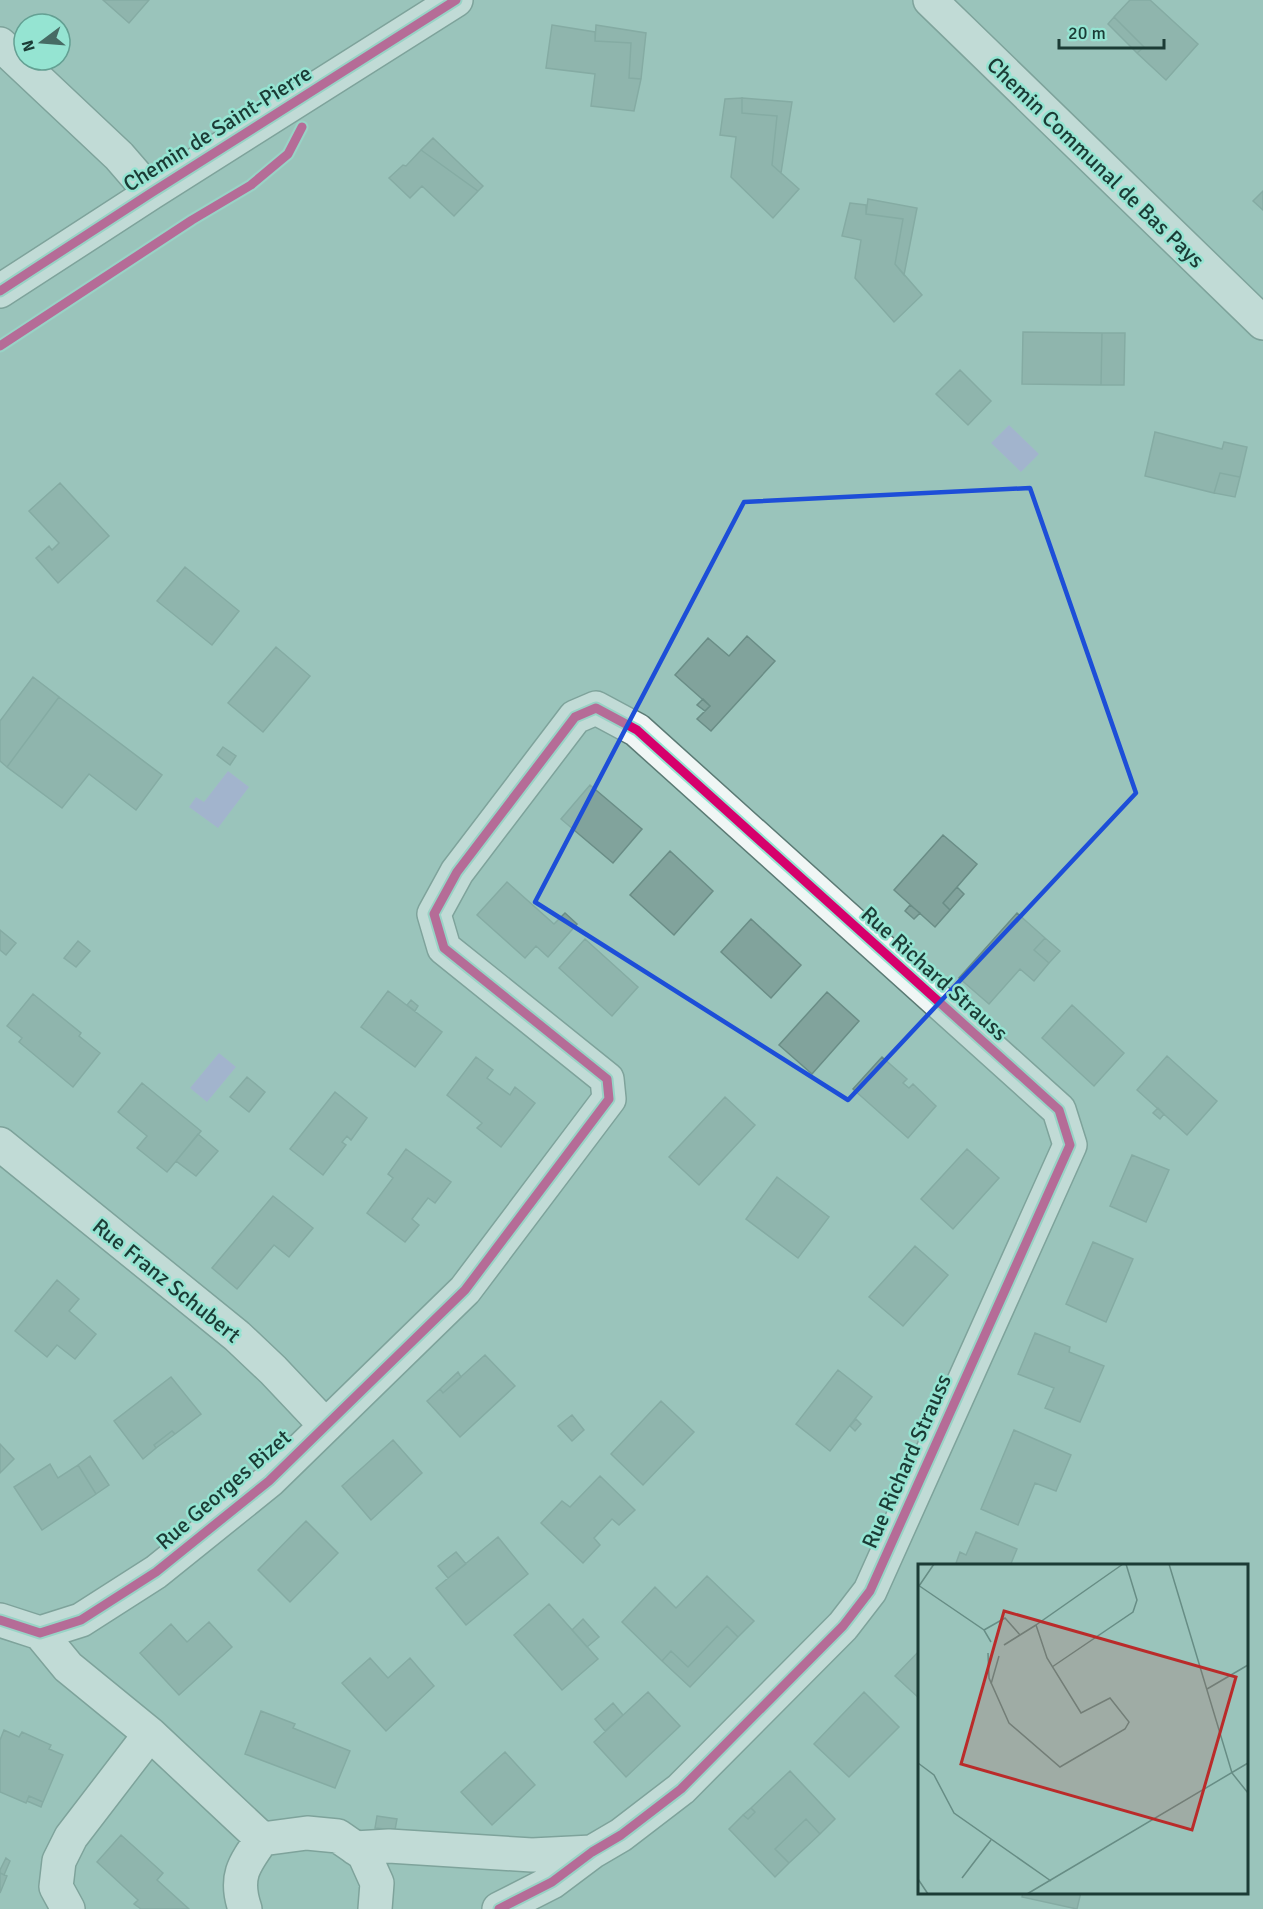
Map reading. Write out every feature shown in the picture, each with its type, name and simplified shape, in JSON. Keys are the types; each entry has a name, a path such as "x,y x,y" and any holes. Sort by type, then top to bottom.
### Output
{"street":[{"name":"Chemin de Saint-Pierre","path":"0,291 456,0"},
{"name":"Chemin Communal de Bas Pays","path":"930,0 1263,323"},
{"path":"0,44 119,156 151,193"},
{"name":"Rue Richard Strauss","path":"465,1290 609,1099 607,1079 444,948 434,914 457,872 575,717 596,708 637,730 1059,1110 1070,1145 870,1591 843,1626 681,1789 621,1835 592,1852 552,1882 499,1909"},
{"name":"Rue Franz Schubert","path":"0,1144 237,1336 325,1425"},
{"name":"Rue Georges Bizet","path":"40,1633 81,1620 156,1572 269,1481 465,1290"},
{"path":"1,1621 40,1633 68,1667 150,1734 262,1839"},
{"path":"68,1909 56,1887 59,1861 71,1837 150,1734"},
{"path":"245,1909 239,1893 244,1863 262,1839 307,1833 338,1836 364,1854 377,1883 375,1909"},
{"name":"Rue Richard Strauss","path":"355,1848 389,1846 532,1855 592,1852"}],"highlighted area":[{"path":"1030,488 1136,793 848,1100 535,902 744,502"}],"shaded area":[{"path":"1009,425 1039,454 1021,472 991,443"},
{"path":"228,771 249,787 218,828 189,807 196,797 204,802"},
{"path":"219,1053 236,1067 207,1102 190,1088"}],"building":[{"path":"103,0 149,0 129,23"},
{"path":"1130,0 1150,0 1198,44 1166,80 1137,53 1144,47 1114,17"},
{"path":"1114,17 1144,47 1137,53 1108,24"},
{"path":"552,25 595,32 595,41 631,43 629,78 641,79 634,111 591,106 595,74 546,68"},
{"path":"596,25 646,33 641,79 629,78 631,43 595,41"},
{"path":"742,98 742,113 777,116 772,165 799,189 773,218 731,177 736,137 720,135 725,99"},
{"path":"742,98 792,102 781,173 772,165 777,116 742,113"},
{"path":"433,138 483,186 478,191 421,150"},
{"path":"421,150 478,191 454,216 422,186 410,198 389,178 403,165 406,166"},
{"path":"1263,191 1263,210 1253,201"},
{"path":"868,199 917,208 904,275 895,264 903,219 866,214"},
{"path":"850,203 866,205 866,214 903,219 895,264 922,295 894,322 855,278 861,240 842,236"},
{"path":"1023,332 1102,333 1101,385 1022,384"},
{"path":"1102,333 1125,333 1124,385 1101,385"},
{"path":"960,370 991,401 968,425 936,394"},
{"path":"1155,432 1222,449 1224,442 1247,447 1240,477 1220,473 1214,493 1145,476"},
{"path":"1220,473 1240,477 1235,497 1214,493"},
{"path":"60,483 109,536 58,583 36,558 49,546 52,550 59,543 29,511"},
{"path":"185,567 239,611 212,645 157,601"},
{"path":"747,636 775,661 711,731 697,719 710,706 675,675 708,638 729,656"},
{"path":"276,647 310,676 263,732 228,703"},
{"path":"33,677 59,697 7,767 0,761 0,721"},
{"path":"59,697 162,775 136,810 89,774 62,808 7,767"},
{"path":"703,699 710,706 705,711 697,705"},
{"path":"223,747 236,756 230,765 217,755"},
{"path":"590,785 642,829 613,863 561,819"},
{"path":"943,835 977,864 943,903 950,910 935,927 894,890"},
{"path":"670,851 713,891 674,935 630,895"},
{"path":"507,882 554,924 565,913 577,924 548,957 536,946 525,958 477,915"},
{"path":"957,887 964,894 950,910 943,903"},
{"path":"910,905 920,913 914,919 905,911"},
{"path":"1017,913 1045,938 1034,950 1049,963 1034,981 1020,969 989,1004 959,978"},
{"path":"751,919 801,965 771,998 721,952"},
{"path":"0,930 16,943 6,955 0,950"},
{"path":"1045,938 1060,951 1049,963 1034,950"},
{"path":"585,939 638,987 612,1016 559,968"},
{"path":"78,941 90,951 76,967 64,958"},
{"path":"388,991 442,1032 415,1067 361,1027"},
{"path":"827,992 859,1021 812,1074 779,1045"},
{"path":"33,994 81,1033 79,1036 100,1053 73,1087 19,1042 22,1038 7,1026"},
{"path":"411,1000 418,1006 415,1011 407,1005"},
{"path":"1072,1005 1124,1053 1094,1086 1042,1038"},
{"path":"1167,1056 1217,1101 1187,1135 1137,1090"},
{"path":"476,1057 493,1070 487,1078 510,1095 515,1087 535,1103 501,1147 477,1128 482,1123 447,1095"},
{"path":"882,1057 907,1079 903,1083 909,1088 913,1084 936,1106 908,1138 853,1089"},
{"path":"247,1077 265,1092 249,1112 230,1097"},
{"path":"142,1083 201,1131 167,1172 137,1148 147,1136 118,1112"},
{"path":"335,1092 367,1118 351,1140 347,1136 342,1142 346,1145 323,1175 290,1149"},
{"path":"725,1097 755,1125 699,1185 669,1157"},
{"path":"1158,1108 1164,1114 1160,1119 1153,1113"},
{"path":"198,1134 218,1151 196,1176 176,1161"},
{"path":"406,1149 451,1182 435,1203 428,1198 412,1219 419,1225 405,1242 367,1213 393,1178 388,1174"},
{"path":"967,1149 999,1178 953,1229 921,1199"},
{"path":"1132,1155 1169,1170 1146,1222 1110,1206"},
{"path":"777,1177 829,1217 798,1258 746,1219"},
{"path":"273,1196 313,1228 289,1257 274,1245 237,1289 212,1268"},
{"path":"1093,1242 1133,1259 1106,1322 1066,1304"},
{"path":"915,1246 948,1275 903,1326 869,1297"},
{"path":"57,1280 79,1299 69,1311 96,1334 75,1359 57,1345 47,1357 15,1331"},
{"path":"1035,1333 1070,1347 1069,1352 1104,1366 1080,1422 1045,1408 1054,1388 1018,1374"},
{"path":"485,1355 515,1386 460,1437 427,1401 440,1389 443,1393"},
{"path":"838,1370 872,1397 830,1451 796,1424"},
{"path":"458,1372 461,1377 443,1393 440,1389"},
{"path":"171,1377 201,1414 175,1434 172,1431 154,1445 156,1448 143,1459 114,1421"},
{"path":"661,1401 694,1432 643,1485 611,1454"},
{"path":"572,1415 584,1430 572,1441 558,1426"},
{"path":"856,1419 861,1424 855,1431 850,1426"},
{"path":"1014,1430 1071,1455 1056,1491 1035,1483 1018,1525 981,1509"},
{"path":"172,1431 175,1434 156,1448 154,1445"},
{"path":"393,1440 422,1473 371,1520 342,1486"},
{"path":"0,1444 14,1459 0,1473"},
{"path":"90,1456 109,1485 96,1494 78,1465"},
{"path":"50,1464 58,1478 78,1465 96,1494 42,1530 14,1487"},
{"path":"600,1476 635,1510 619,1525 612,1519 594,1538 600,1545 583,1563 541,1523 562,1501 570,1507"},
{"path":"306,1521 338,1553 290,1602 258,1570"},
{"path":"976,1532 1017,1549 1011,1564 956,1564 960,1552 966,1555"},
{"path":"498,1537 528,1574 466,1625 436,1588"},
{"path":"456,1552 466,1564 448,1578 438,1566"},
{"path":"707,1576 754,1621 738,1637 727,1626 688,1667 671,1651 662,1661 622,1622 655,1587 676,1608"},
{"path":"549,1604 598,1659 562,1690 514,1635"},
{"path":"583,1619 599,1637 587,1647 572,1630"},
{"path":"209,1622 232,1647 179,1695 140,1653 171,1624 187,1642"},
{"path":"727,1626 738,1637 690,1687 662,1661 671,1651 688,1667"},
{"path":"918,1652 918,1697 895,1676"},
{"path":"370,1658 388,1678 410,1658 434,1686 386,1731 342,1683"},
{"path":"648,1692 680,1726 626,1777 594,1742"},
{"path":"864,1692 899,1727 849,1777 814,1744"},
{"path":"613,1703 623,1715 605,1731 595,1719"},
{"path":"261,1711 295,1724 293,1728 350,1751 335,1788 245,1754"},
{"path":"4,1730 19,1737 22,1732 51,1745 49,1749 63,1755 43,1802 29,1796 26,1803 0,1792 0,1740"},
{"path":"505,1752 535,1785 492,1825 461,1792"},
{"path":"790,1771 835,1819 820,1834 806,1819 775,1849 789,1863 775,1877 729,1829 743,1815 748,1819 755,1812 751,1808"},
{"path":"29,1796 43,1802 41,1807 27,1801"},
{"path":"751,1808 755,1812 748,1819 743,1815"},
{"path":"377,1816 397,1819 395,1830 375,1828"},
{"path":"806,1819 820,1834 789,1863 775,1849"},
{"path":"121,1835 163,1873 157,1880 189,1909 141,1909 134,1904 138,1900 97,1862"},
{"path":"6,1858 10,1861 4,1875 0,1873 0,1870"},
{"path":"0,1873 7,1876 0,1893"},
{"path":"1023,1894 1081,1894 1077,1909 1022,1897"}],"cycle path":[{"path":"0,291 456,0"},
{"path":"0,346 192,220 251,185 288,154 302,127"},
{"path":"0,1620 40,1633 81,1620 156,1572 269,1481 465,1290 609,1099 607,1079 444,948 434,914 457,872 575,717 596,708 637,730 1059,1110 1070,1145 870,1591 843,1626 681,1789 621,1835 592,1852 552,1882 499,1909"}]}
